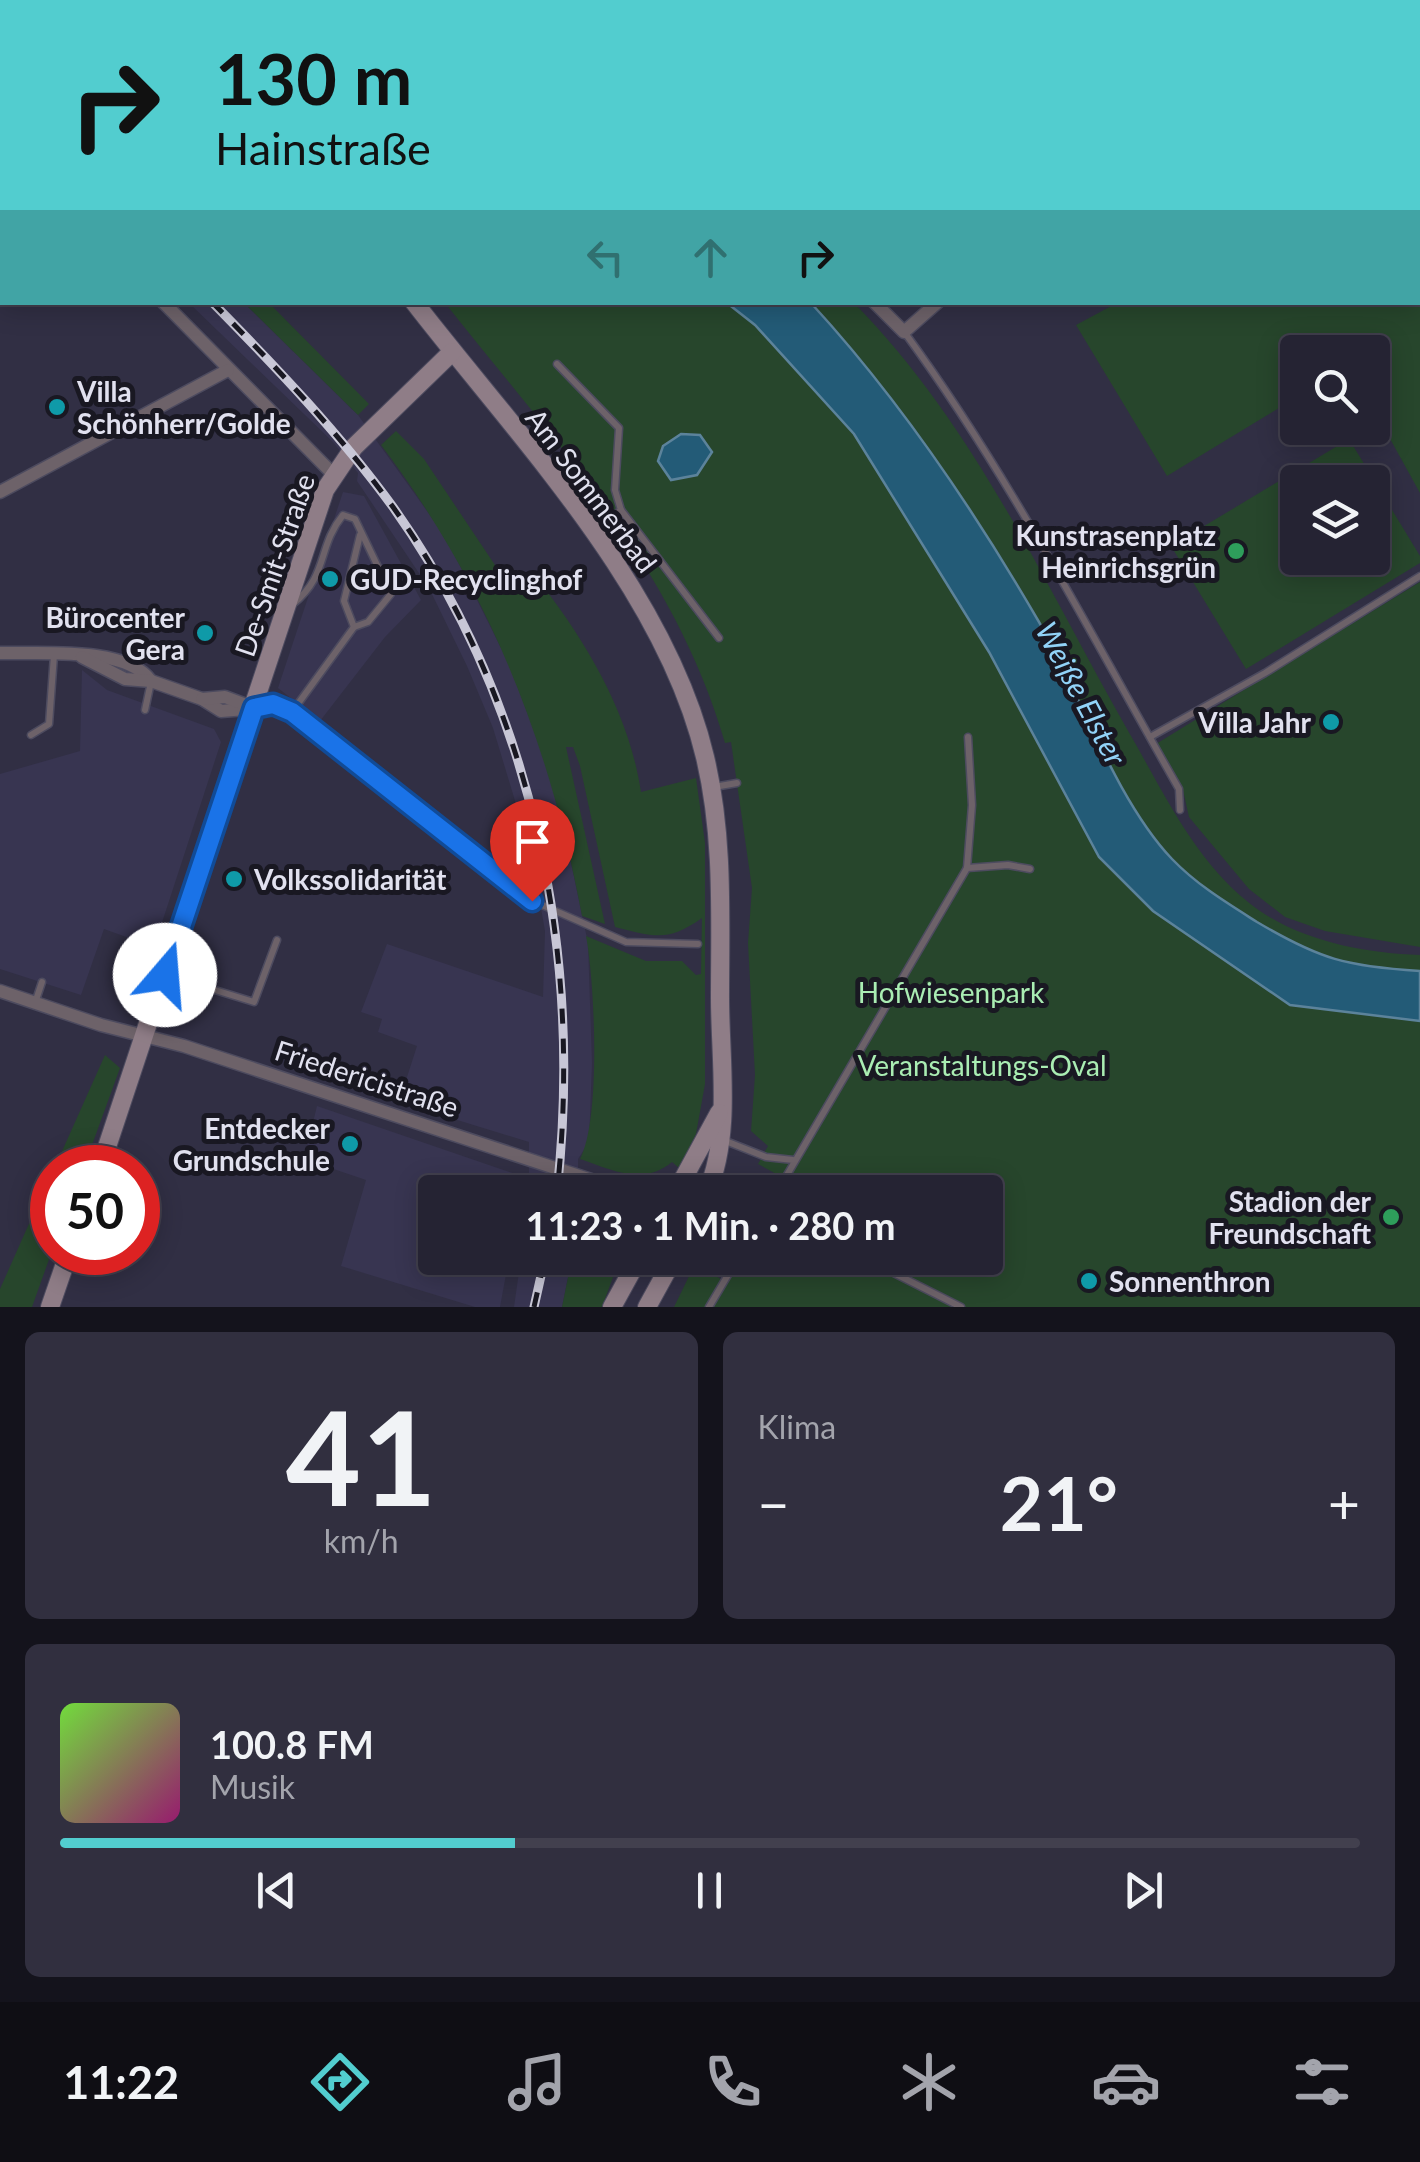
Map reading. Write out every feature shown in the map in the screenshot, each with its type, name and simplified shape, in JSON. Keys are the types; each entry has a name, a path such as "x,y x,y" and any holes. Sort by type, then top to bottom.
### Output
{"main road":[{"name":"Am Sommerbad","path":"416,305 637,594 663,663 697,727 712,788 720,880 720,1139 711,1175"},
{"name":"De-Smit-Straße","path":"108,1145 333,474 452,352"},
{"path":"685,1175 720,1113"},
{"path":"50,1307 62,1275"},
{"path":"612,1307 629,1275"},
{"path":"647,1307 665,1275"}],"street":[{"path":"166,305 333,474"},
{"path":"877,305 904,332 935,305"},
{"path":"0,492 228,370"},
{"path":"0,653 54,654 132,664 152,681 202,698 233,698 254,708 273,704 292,712 532,901"},
{"name":"Friedericistraße","path":"0,992 575,1175"}],"lane":[{"path":"904,332 964,414 1178,788 1180,810"},
{"path":"557,364 618,428 615,490 620,510 719,638"},
{"path":"593,532 620,510"},
{"path":"284,611 314,587 335,525 343,515 355,519 391,594 368,622 354,628 292,712"},
{"path":"354,628 344,601 360,534"},
{"path":"1150,737 1265,673 1420,576"},
{"path":"31,735 50,724 54,654"},
{"path":"145,710 152,681"},
{"path":"786,1175 968,868 972,805 968,738"},
{"path":"712,788 738,783"},
{"path":"968,868 1008,865 1030,870"},
{"path":"532,901 626,942 698,944"},
{"path":"165,975 254,1002 277,940"},
{"path":"35,1003 42,982"},
{"path":"720,1139 766,1157 794,1160"},
{"path":"709,1307 728,1275"},
{"path":"898,1275 961,1307"}],"shaded area":[{"path":"191,305 246,305 358,415 445,536 509,664 554,783 588,943 592,1063 589,1142 578,1159 578,1175 529,1175 529,1142 399,1102 417,1046 378,1032 382,1019 361,1012 387,944 543,997 545,931 532,857 493,728 429,588 357,481 358,473 333,442"},
{"path":"343,492 364,496 421,600 385,637 320,721 278,688"},
{"path":"82,670 107,690 214,729 221,742 154,947 104,929 81,995 0,969 0,774 80,751"},
{"path":"317,1106 518,1175 418,1175 418,1275 506,1275 500,1307 475,1307 341,1266 366,1180 304,1159"},
{"path":"519,1275 569,1275 562,1307 514,1307"}],"green space":[{"path":"246,305 271,305 369,404 358,415"},
{"name":"Hofwiesenpark","path":"447,305 730,305 755,325 854,434 989,652 1099,857 1153,911 1290,1005 1420,1021 1420,1307 674,1307 690,1275 714,1275 721,1279 723,1275 1003,1275 1003,1175 778,1175 758,1164 768,1146 751,1131 755,1075 748,943 752,888 731,742 725,743 676,620 608,510"},
{"path":"813,305 856,305 936,401 1036,562 1180,822 1228,884 1267,915 1308,935 1352,947 1420,955 1420,971 1353,963 1299,945 1224,901 1172,859 1133,807 1039,622 988,538 934,456"},
{"path":"1113,305 1420,305 1420,493 1390,439 1390,335 1280,335 1280,407 1167,476 1076,325"},
{"path":"396,431 424,459 513,592 535,576 571,625 615,705 641,792 696,778 705,843 705,1084 696,1134 679,1168 672,1162 650,1173 627,1174 580,1159 587,1140 594,1084 594,1017 586,936 646,961 682,961 696,975 701,974 702,918 680,931 661,935 615,927 580,766 573,747 566,747 605,924 582,916 552,789 510,668 453,554 381,445"},
{"name":"Kunstrasenplatz Heinrichsgrün","path":"1339,445 1353,445 1365,465 1306,465"},
{"name":"Kunstrasenplatz Heinrichsgrün","path":"1280,480 1280,575 1390,575 1390,507 1420,556 1420,563 1246,669 1171,546"},
{"path":"1420,582 1420,947 1325,931 1285,917 1249,889 1189,817 1183,790 1156,744"},
{"path":"105,1055 120,1068 92,1145 65,1145"},
{"path":"30,1222 30,1275 43,1275 32,1307 0,1307 0,1289"},
{"path":"569,1275 614,1275 602,1307 562,1307"}],"water":[{"path":"730,305 813,305 875,378 934,456 1014,580 1054,650 1116,777 1172,859 1224,901 1299,945 1353,963 1420,971 1420,1021 1290,1005 1153,911 1099,857 989,652 854,434 755,325"},
{"path":"681,434 700,435 712,452 697,475 671,480 658,461 663,446"}],"railway":[{"path":"215,305 306,401 393,507 442,584 482,664 514,748 538,835 554,923 562,1012 563,1102 558,1175"},
{"path":"534,1307 541,1275"}],"place":[{"name":"Villa Schönherr/Golde","path":"57,407"},
{"name":"Kunstrasenplatz Heinrichsgrün","path":"1236,551"},
{"name":"GUD-Recyclinghof","path":"330,579"},
{"name":"Bürocenter Gera","path":"205,633"},
{"name":"Villa Jahr","path":"1331,722"},
{"name":"Volkssolidarität","path":"234,879"},
{"name":"Entdecker Grundschule","path":"350,1144"},
{"name":"Stadion der Freundschaft","path":"1391,1217"},
{"name":"Sonnenthron","path":"1089,1281"}],"route":[{"path":"165,975 254,708 263,705 282,706 292,712 532,901"}],"water label":[{"name":"Weiße Elster","path":"1082,693"}],"park label":[{"name":"Veranstaltungs-Oval","path":"982,1065"}]}
